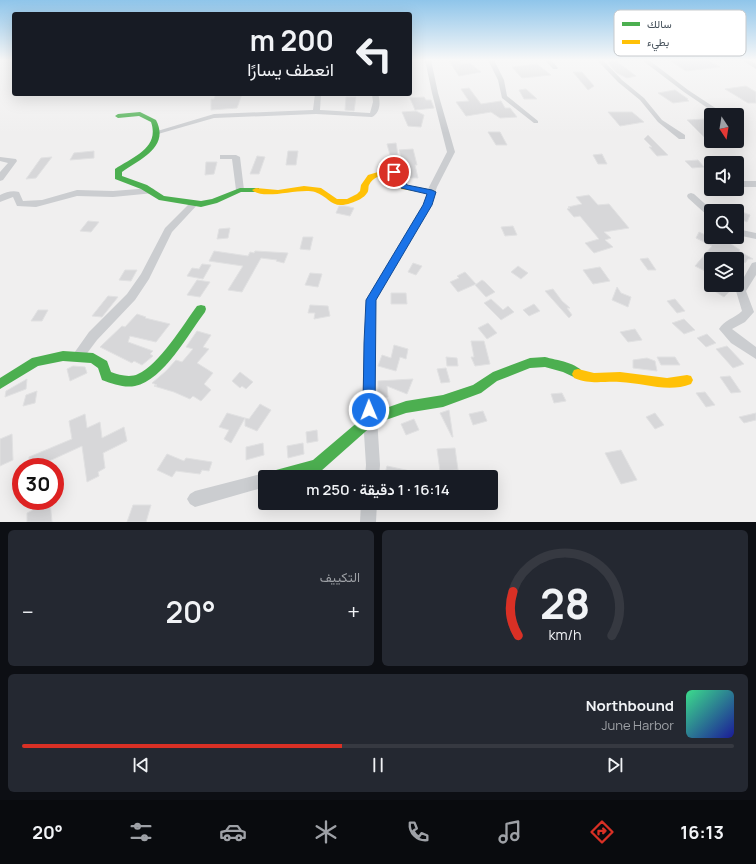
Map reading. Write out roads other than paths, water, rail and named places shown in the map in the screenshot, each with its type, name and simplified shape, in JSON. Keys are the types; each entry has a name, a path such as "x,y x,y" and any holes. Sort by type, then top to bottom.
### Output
{"street":[{"path":"373,470 369,343 371,300 428,205 433,187 451,152 433,84"},
{"path":"502,84 504,97 536,122"},
{"path":"624,84 642,99 660,121 682,137"},
{"path":"677,84 712,108"},
{"path":"316,112 318,96"},
{"path":"158,132 214,116 316,112 372,115 375,111 375,96"},
{"path":"118,116 143,115 157,127 158,132 154,145 149,151 122,168 117,174 118,177 151,191 162,198 194,204 208,203 240,190 251,189 272,192 310,188 318,190 336,202 348,201 360,196 364,192 365,185 371,177 388,171 399,174 404,187 432,192"},
{"path":"223,156 236,157 240,190"},
{"path":"0,159 13,161 0,178"},
{"path":"744,184 756,184"},
{"path":"0,200 8,195 16,194 20,204 36,204 78,193 110,194 151,191"},
{"path":"691,196 704,208"},
{"path":"78,356 85,345 131,297 145,276 168,230 194,204"},
{"path":"744,233 756,236"},
{"path":"756,266 741,291 748,312 741,319 727,326 726,329 756,354"},
{"path":"0,384 36,362 63,356 93,358 103,365 106,376 114,380 140,378 155,367 169,352 201,309"},
{"path":"301,470 316,466 370,419 406,407 443,401 477,389 493,377 530,363 545,362 565,367 581,375 594,378 620,377 667,383 687,380"},
{"path":"195,499 258,482"},
{"path":"368,522 369,510"}]}
